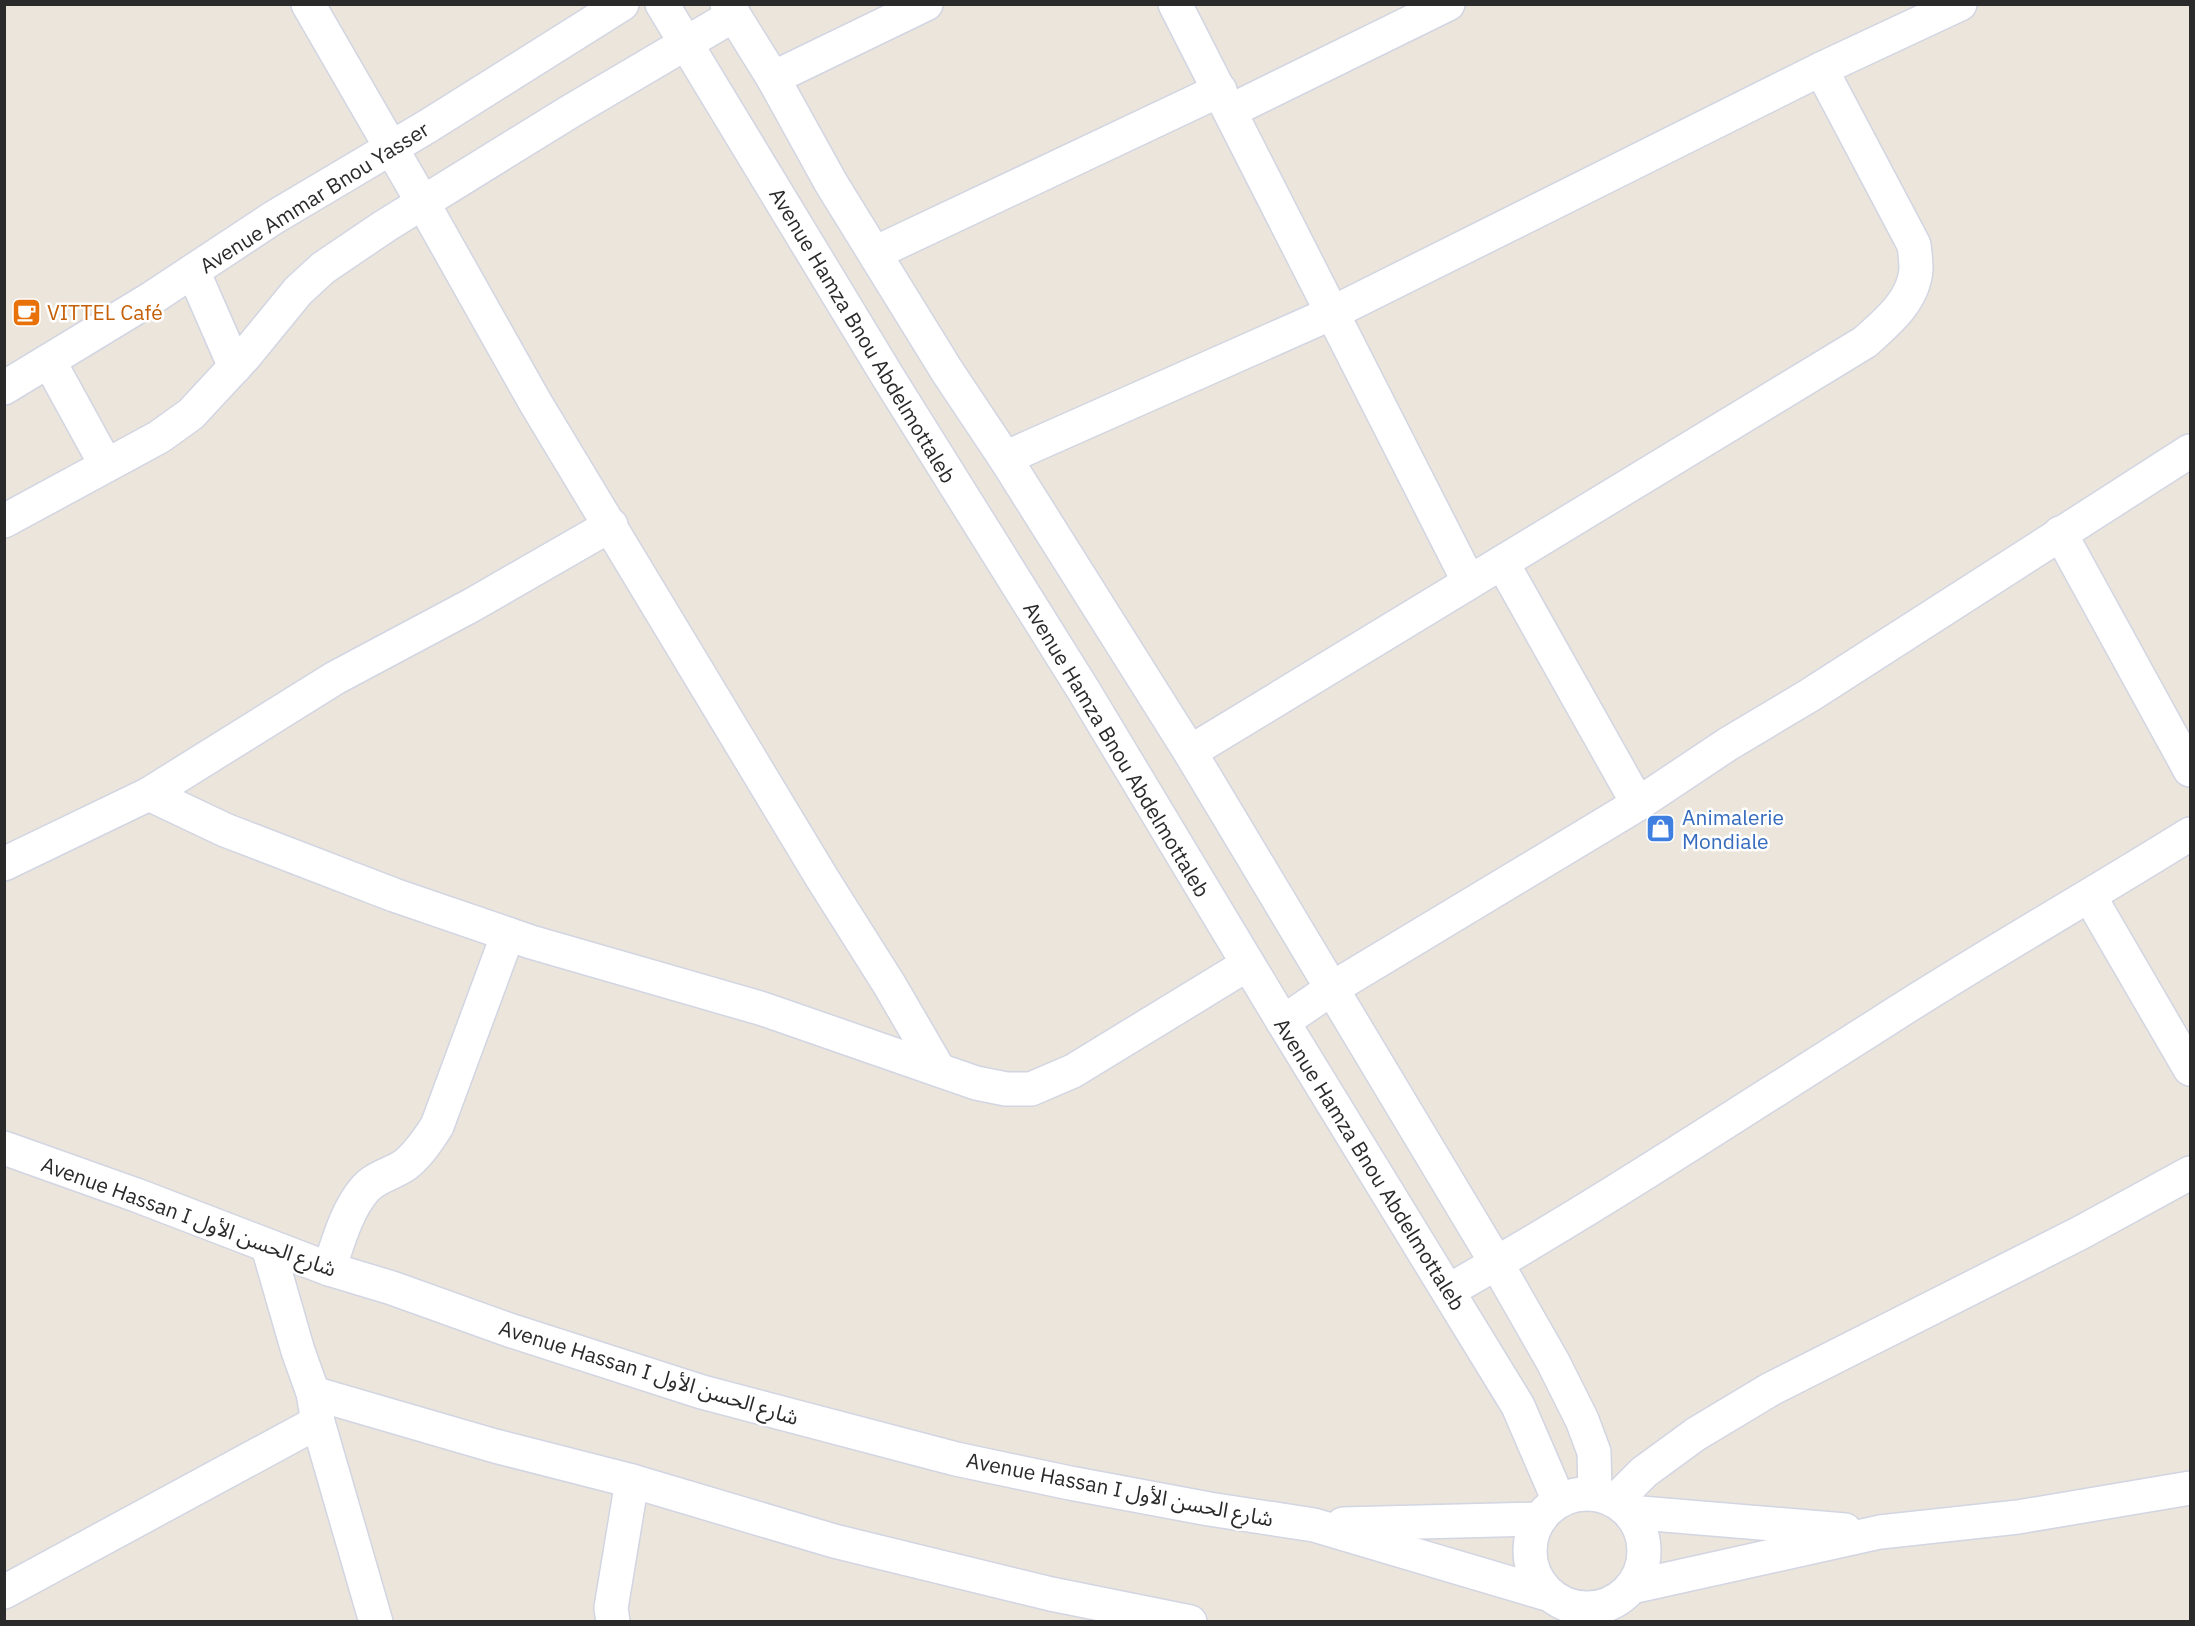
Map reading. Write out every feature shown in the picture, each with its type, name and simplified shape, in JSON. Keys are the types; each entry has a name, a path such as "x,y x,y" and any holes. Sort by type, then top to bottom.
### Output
{"street":[{"path":"308,4 535,402 939,1070"},
{"name":"Avenue Ammar Bnou Yasser","path":"4,388 193,271 273,218 391,148 622,4"},
{"name":"Avenue Hamza Bnou Abdelmottaleb","path":"662,4 888,377 1084,691 1282,1022 1518,1406 1549,1510"},
{"path":"773,78 926,4"},
{"path":"1175,4 1469,582"},
{"path":"875,253 1448,4"},
{"path":"1005,458 1332,313 1821,69 1960,4"},
{"path":"4,521 159,437 191,414 235,367 298,291 323,268 423,203 686,43 731,10 773,78 831,183 947,371 1005,458 1190,752 1497,1264 1553,1362 1582,1420 1613,1502 1640,1529 1645,1549 1642,1569 1632,1587 1616,1602 1596,1615 1570,1607 1547,1594 1536,1577 1530,1558 1531,1538 1549,1510 1576,1495 1613,1502 1880,1533"},
{"path":"1190,752 1469,582 1503,564 1865,342 1895,315 1911,290 1916,271 1914,245 1821,69"},
{"path":"193,271 235,367"},
{"path":"49,361 106,465"},
{"path":"1282,1022 1331,989 1638,804 2190,451"},
{"path":"4,864 149,794 335,678 611,525"},
{"path":"2060,533 2190,770"},
{"path":"1503,564 1638,804"},
{"path":"149,794 236,834 394,895 508,934 763,1009 976,1083 1006,1089 1031,1089 1073,1071 1248,964"},
{"path":"1448,1291 1497,1264 1705,1136 1887,1019 2190,834"},
{"path":"2090,897 2190,1069"},
{"path":"329,1269 342,1232 365,1188 383,1175 405,1165 426,1144 437,1126 508,934"},
{"name":"Avenue Hassan I شارع الحسن الأول","path":"4,1148 136,1195 329,1269 702,1392 956,1459 1209,1509 1314,1525 1547,1594"},
{"path":"1613,1502 1644,1472 1696,1434 1771,1389 2080,1233 2190,1173"},
{"path":"268,1247 376,1622"},
{"path":"4,1592 315,1407 495,1446 632,1481 892,1556 1051,1593 1186,1621"},
{"path":"613,1622 611,1608 632,1481"},
{"path":"1632,1587 1880,1533 2018,1517 2190,1488"},
{"name":"Avenue Hassan I شارع الحسن الأول","path":"1314,1525 1549,1510"}],"place":[{"name":"VITTEL Café","path":"26,312"},
{"name":"Animalerie Mondiale","path":"1661,829"}]}
